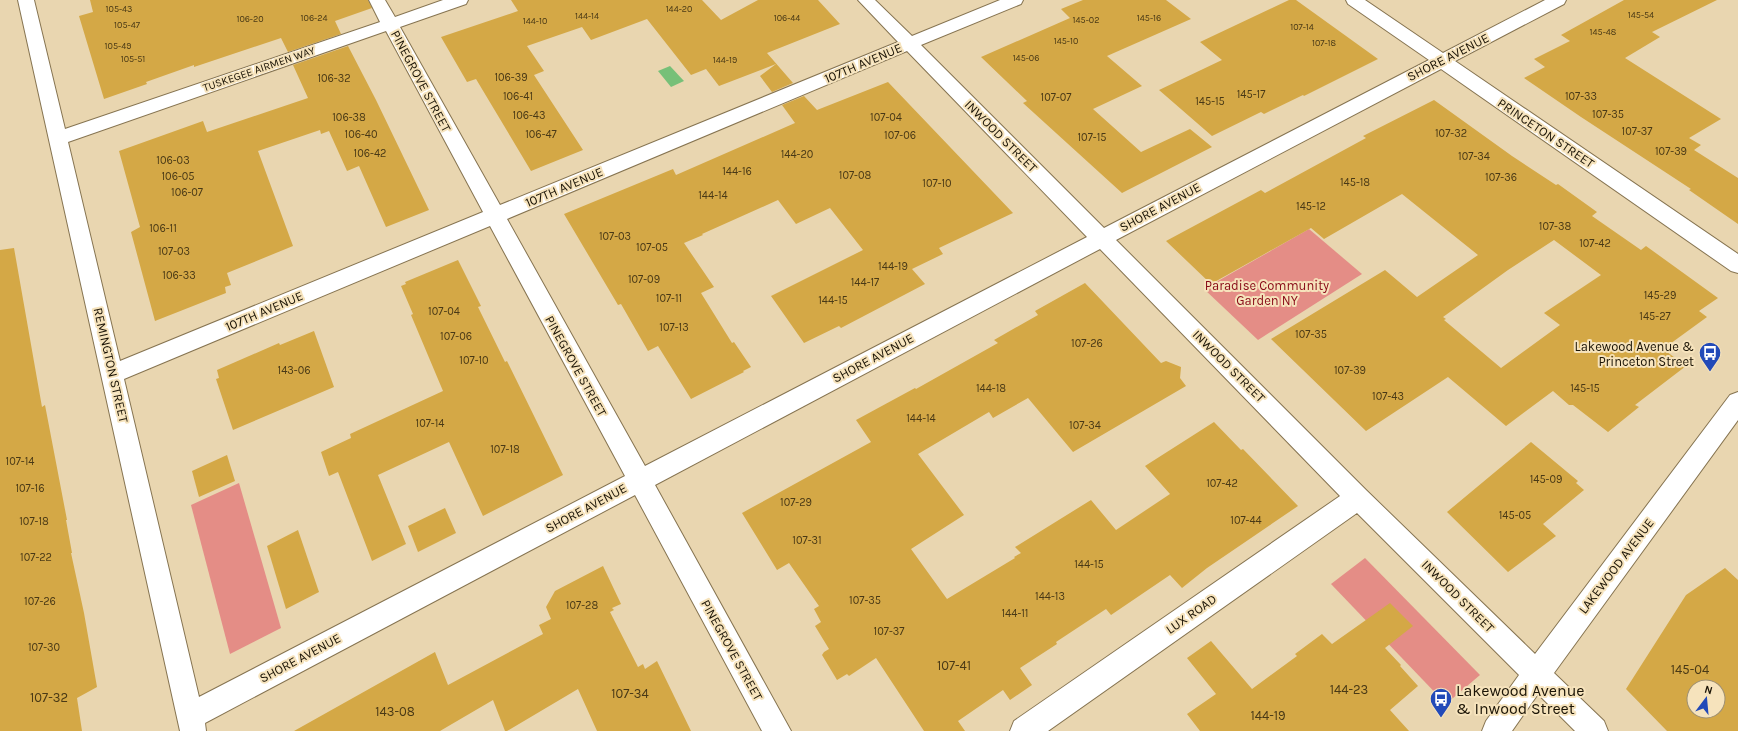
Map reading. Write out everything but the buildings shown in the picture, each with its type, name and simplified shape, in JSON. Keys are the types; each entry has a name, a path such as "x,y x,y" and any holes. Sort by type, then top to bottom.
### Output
{"street":[{"name":"REMINGTON STREET","path":"26,0 59,138 192,724"},
{"name":"PINEGROVE STREET","path":"377,0 777,731"},
{"name":"TUSKEGEE AIRMEN WAY","path":"59,138 460,0"},
{"name":"INWOOD STREET","path":"866,0 1358,498 1594,731"},
{"name":"107TH AVENUE","path":"113,374 1015,0"},
{"name":"PRINCETON STREET","path":"1354,0 1440,61 1738,265"},
{"name":"SHORE AVENUE","path":"192,724 639,480 1558,0"},
{"name":"LAKEWOOD AVENUE","path":"1496,731 1536,674 1738,402"},
{"name":"LUX ROAD","path":"1024,731 1358,498"}],"green space":[{"name":"Paradise Community Garden NY","path":"1309,229 1362,274 1258,340 1204,289"},
{"path":"239,483 281,628 230,654 191,505"},
{"path":"1365,558 1480,675 1446,704 1331,584"}],"shaded area":[{"path":"670,66 684,81 671,87 658,71"}],"place":[{"name":"Lakewood Avenue & Princeton Street","path":"1710,372"},
{"name":"Lakewood Avenue & Inwood Street","path":"1441,718"}]}
